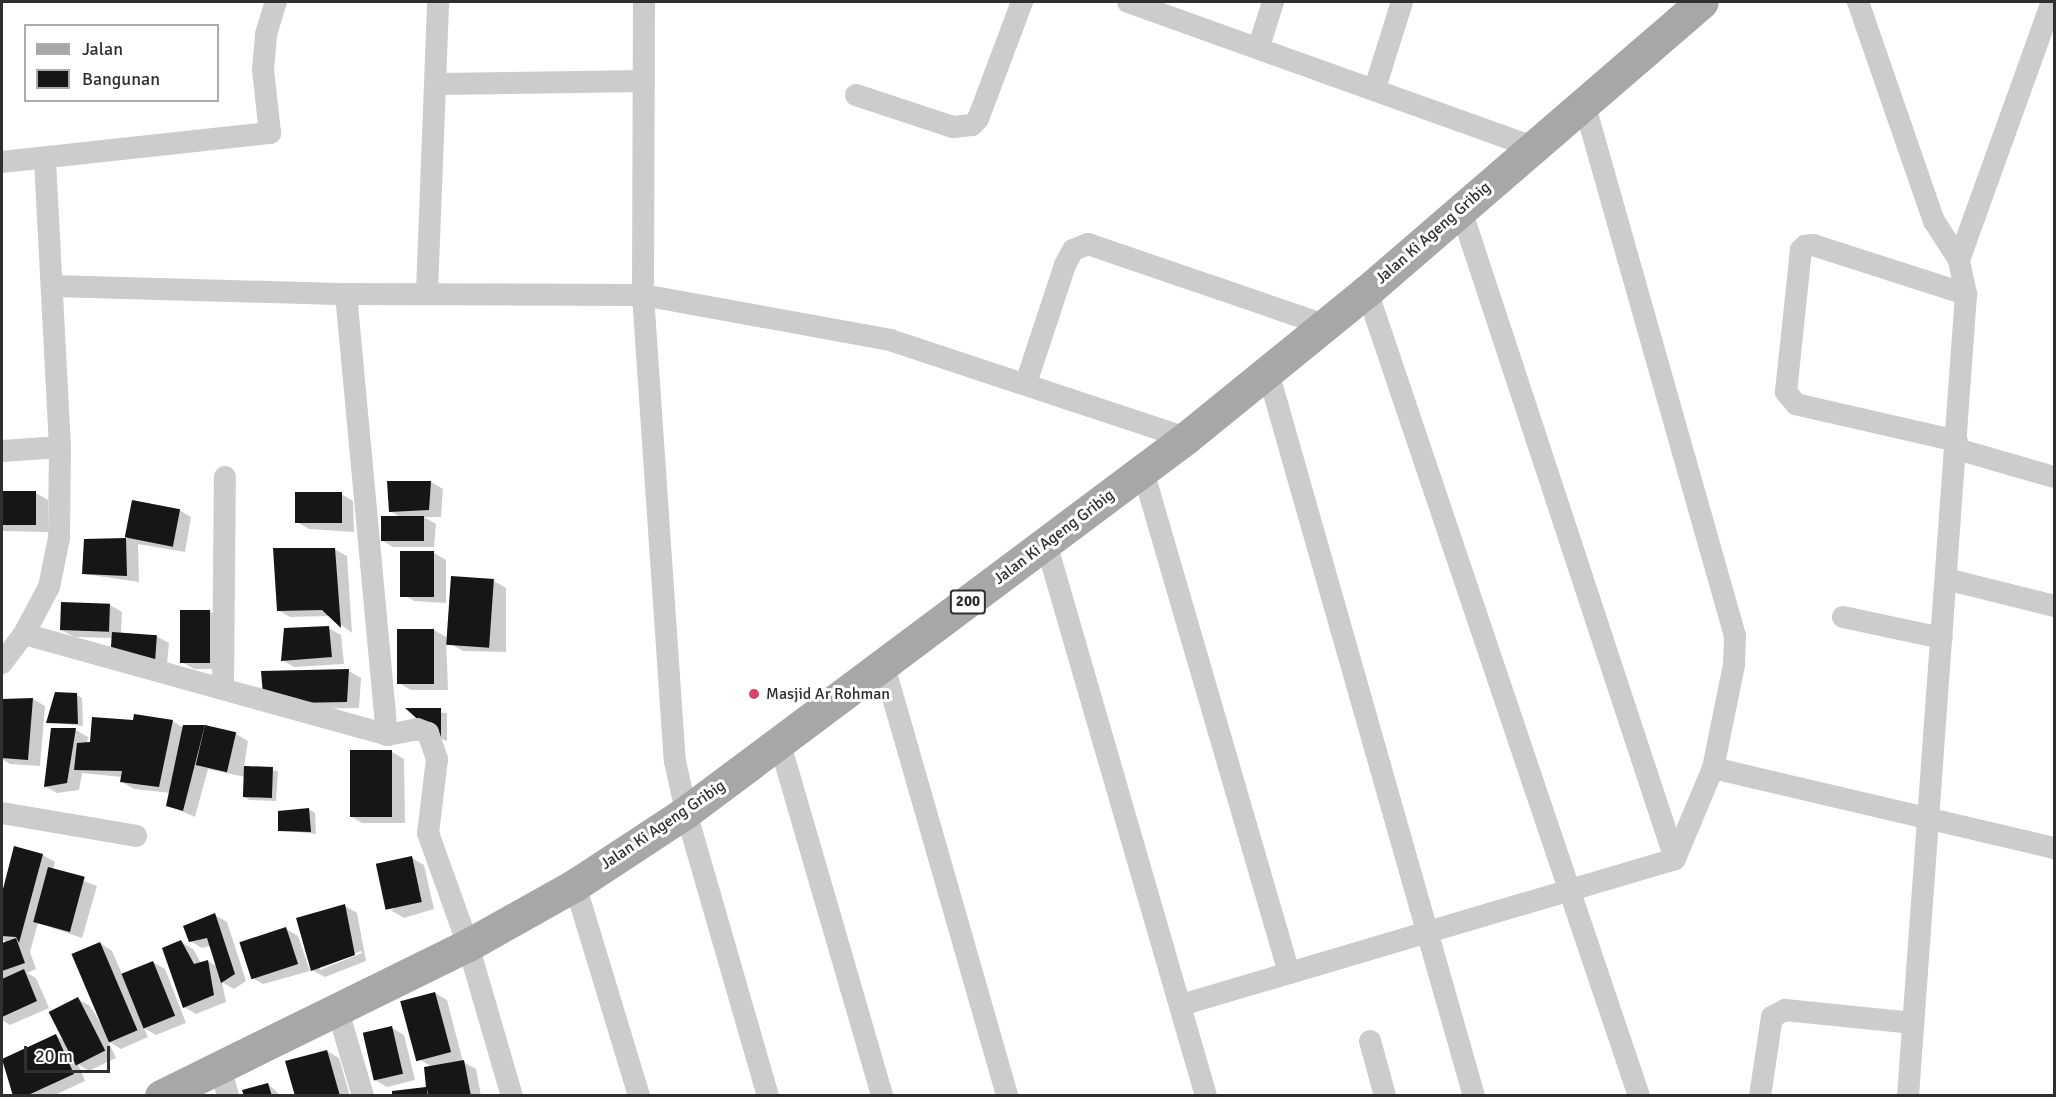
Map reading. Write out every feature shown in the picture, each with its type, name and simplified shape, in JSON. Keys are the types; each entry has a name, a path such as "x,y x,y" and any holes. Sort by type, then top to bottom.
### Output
{"main road":[{"name":"Jalan Ki Ageng Gribig","path":"161,1095 224,1081 337,1008 468,945 575,885 686,812 780,744 1186,438 1366,291 1702,2"}],"street":[{"path":"2,162 270,133 263,70 268,26 276,2"},
{"path":"427,292 438,84 438,2"},
{"path":"644,2 643,295 675,761 686,812 768,1095"},
{"path":"856,95 952,127 972,125 978,119 1022,2"},
{"path":"1128,2 1258,46 1533,147"},
{"path":"1258,46 1273,2"},
{"path":"1375,88 1402,2"},
{"path":"1858,2 1934,221 1959,260 1966,294 1957,445 1908,1095"},
{"path":"1959,260 2052,2"},
{"path":"438,84 644,81"},
{"path":"1584,103 1735,636 1734,665 1713,768 1675,859"},
{"path":"2,663 24,634 49,587 56,564 60,447 45,159"},
{"path":"1461,210 1675,859"},
{"path":"1026,383 1065,265 1073,250 1088,244 1325,325"},
{"path":"1966,294 1813,245 1805,246 1801,250 1786,392 1796,404 1957,445 2055,477"},
{"path":"53,286 346,294 427,292 643,295 890,340 1026,383 1186,438"},
{"path":"1366,291 1638,1095"},
{"path":"346,294 387,735"},
{"path":"1268,372 1474,1095"},
{"path":"2,451 60,447"},
{"path":"1143,471 1290,973"},
{"path":"223,689 225,477"},
{"path":"1046,543 1206,1095"},
{"path":"1946,579 2055,606"},
{"path":"1843,617 1942,638"},
{"path":"24,634 387,735 417,729 428,733 435,743 437,759 428,833 468,945 512,1095"},
{"path":"884,666 1006,1095"},
{"path":"780,744 882,1095"},
{"path":"1713,768 2055,848"},
{"path":"2,813 136,836"},
{"path":"1180,1005 1675,859"},
{"path":"575,885 639,1095"},
{"path":"337,1008 363,1095"},
{"path":"1760,1095 1772,1017 1785,1010 1913,1023"},
{"path":"1370,1041 1385,1095"}],"building":[{"path":"387,481 431,481 429,510 389,512"},
{"path":"2,491 36,491 36,525 2,525"},
{"path":"295,492 342,492 342,523 295,523"},
{"path":"132,500 180,509 173,547 125,537"},
{"path":"381,516 424,516 424,541 381,541"},
{"path":"126,538 127,576 82,574 84,539"},
{"path":"273,548 335,548 341,628 322,610 277,611"},
{"path":"400,551 434,551 434,597 400,597"},
{"path":"451,576 494,579 489,648 446,645"},
{"path":"61,602 110,604 109,632 60,630"},
{"path":"180,610 210,610 210,663 180,663"},
{"path":"329,626 332,657 281,661 284,628"},
{"path":"397,629 434,629 434,684 397,684"},
{"path":"112,632 157,635 155,660 110,657"},
{"path":"349,669 347,702 293,703 263,695 261,671"},
{"path":"55,692 77,693 78,724 46,723"},
{"path":"33,698 28,760 2,758 2,699"},
{"path":"405,708 441,708 441,740"},
{"path":"134,714 173,720 159,787 120,782 122,771 74,770 77,743 90,742 92,717 133,720"},
{"path":"183,725 205,725 183,811 166,806"},
{"path":"205,725 236,732 227,772 196,765"},
{"path":"51,728 76,728 67,783 44,787"},
{"path":"350,750 392,750 392,817 350,817"},
{"path":"244,766 273,767 272,798 243,797"},
{"path":"309,808 311,832 278,831 278,811"},
{"path":"14,846 43,854 19,943 16,937 2,936 2,893"},
{"path":"412,856 422,902 386,910 376,864"},
{"path":"48,867 85,877 70,932 33,922"},
{"path":"345,904 355,955 311,971 296,918"},
{"path":"215,913 235,974 221,983 207,938 189,942 183,926"},
{"path":"286,927 298,964 251,979 239,942"},
{"path":"16,938 25,963 2,971 2,943"},
{"path":"181,940 194,964 208,960 214,995 183,1008 162,948"},
{"path":"100,942 138,1030 109,1042 71,954"},
{"path":"153,961 175,1016 144,1028 121,974"},
{"path":"24,969 37,1001 2,1017 2,979"},
{"path":"435,992 451,1052 416,1061 400,1001"},
{"path":"78,997 105,1050 76,1065 49,1012"},
{"path":"392,1026 403,1074 374,1080 363,1033"},
{"path":"56,1034 74,1074 26,1096 13,1096 2,1059"},
{"path":"327,1050 340,1096 295,1096 285,1061"},
{"path":"464,1060 471,1096 428,1096 427,1089 427,1096 392,1096 392,1091 426,1087 424,1067"},
{"path":"268,1083 272,1096 244,1096 242,1090"}],"place":[{"name":"Masjid Ar Rohman","path":"754,694"}]}
